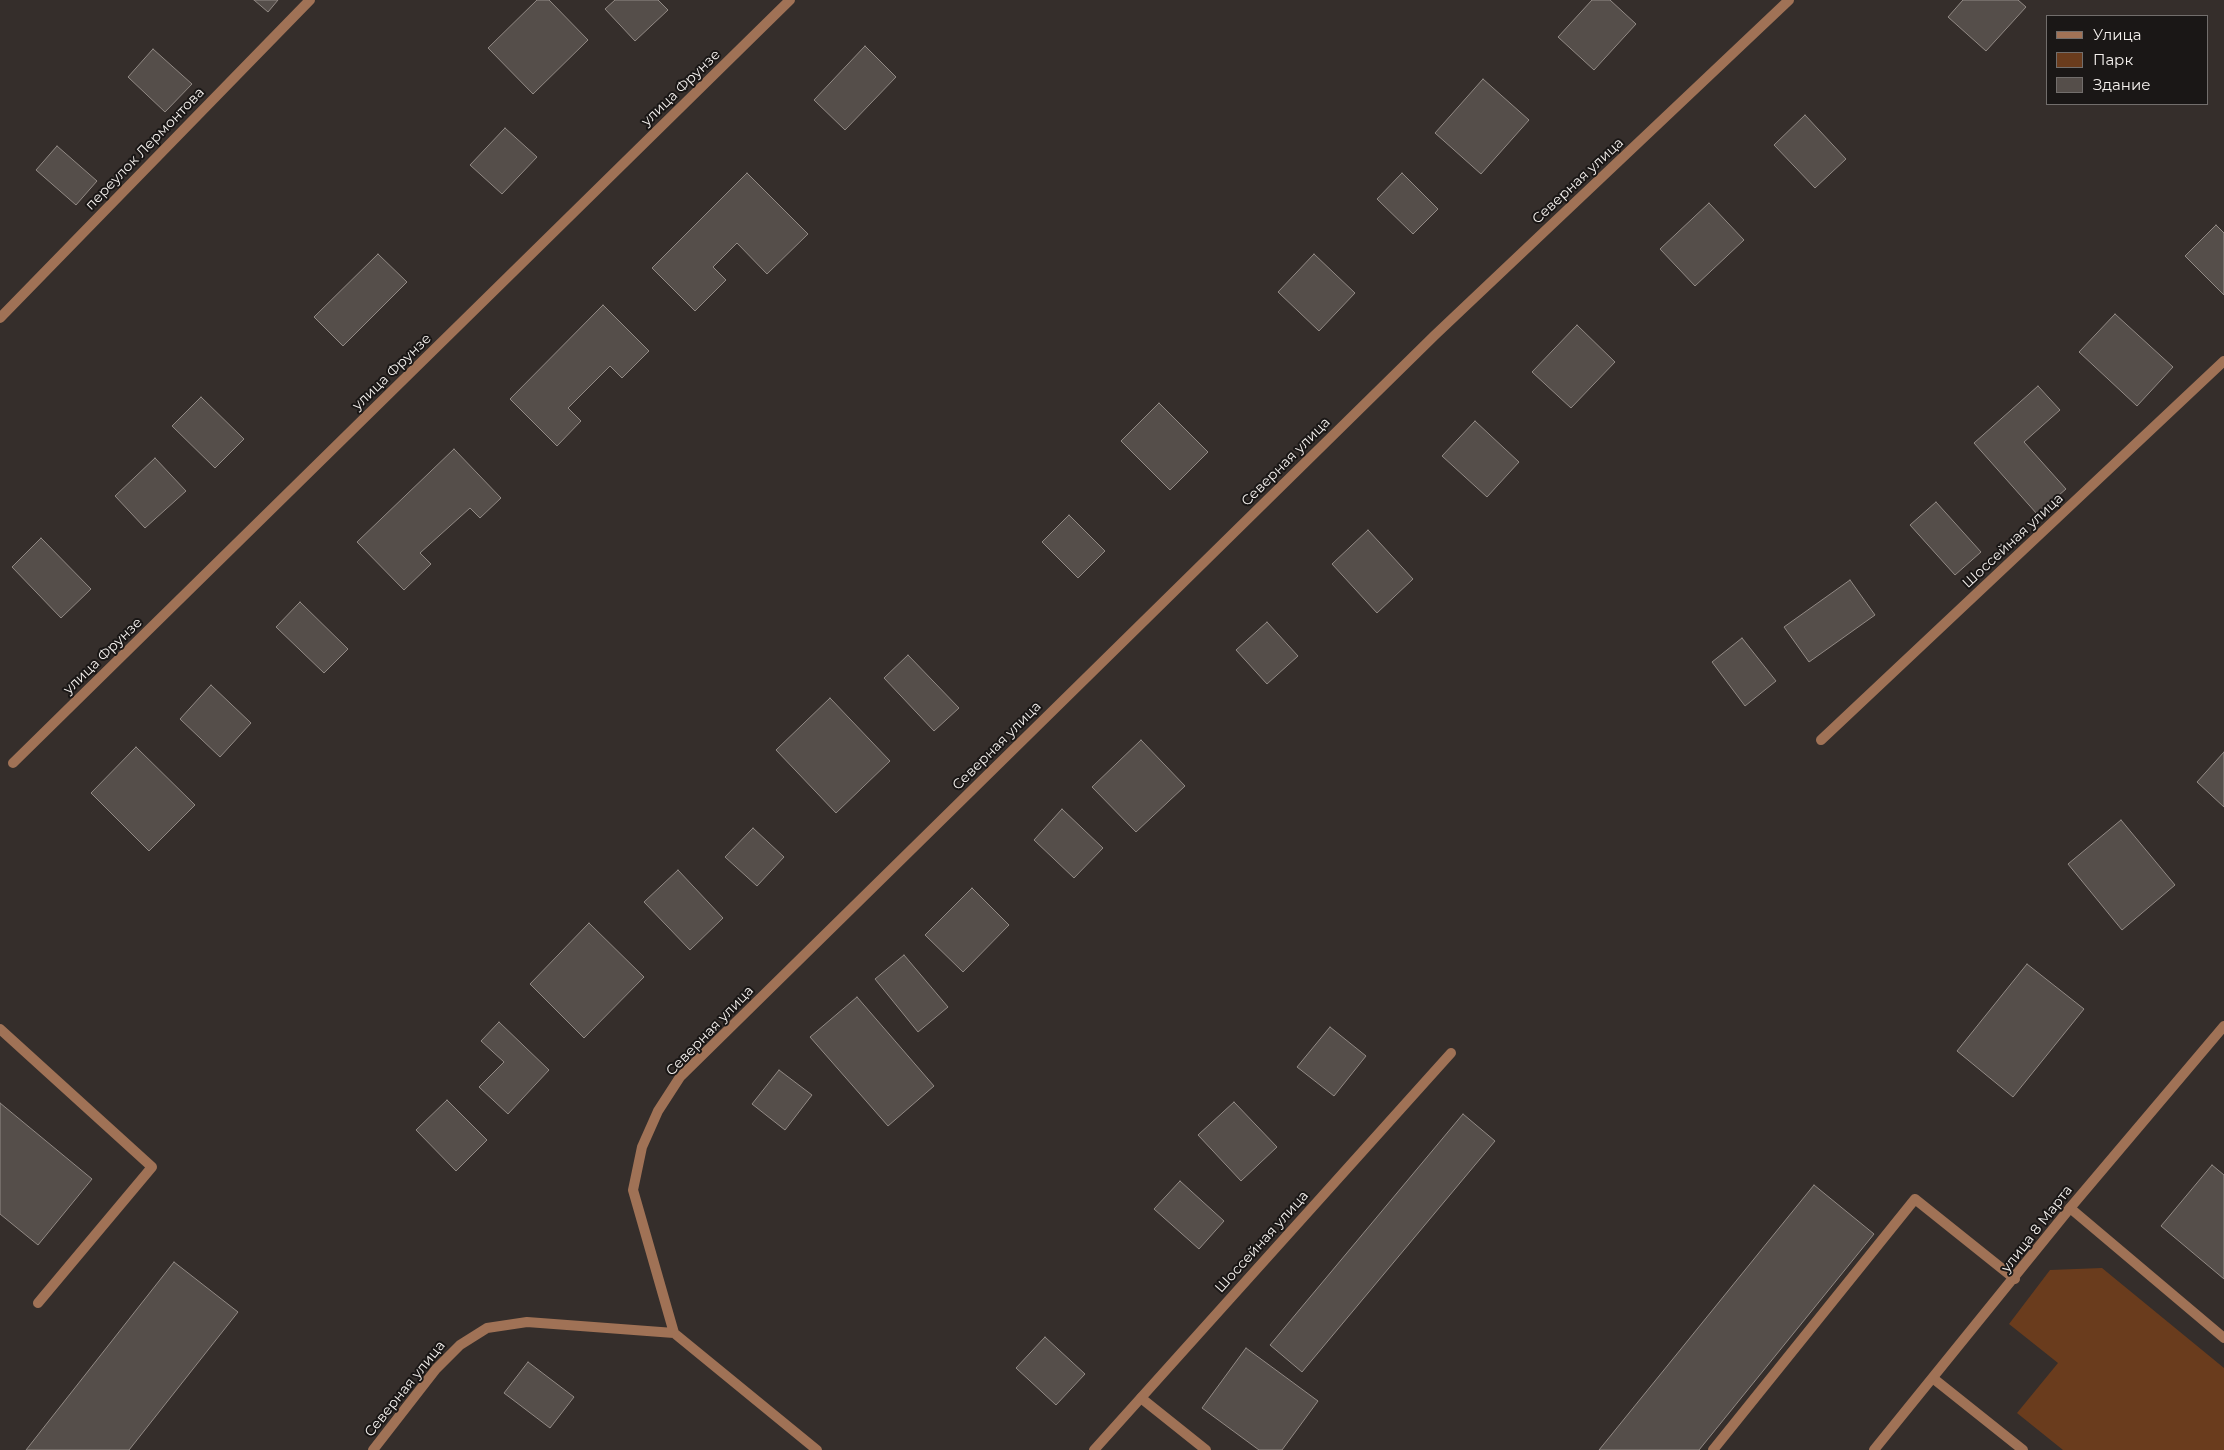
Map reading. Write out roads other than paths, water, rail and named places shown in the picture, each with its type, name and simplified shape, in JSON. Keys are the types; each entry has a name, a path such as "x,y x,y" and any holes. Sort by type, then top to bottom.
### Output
{"street":[{"name":"переулок Лермонтова","path":"0,318 310,0"},
{"name":"улица Фрунзе","path":"13,763 790,0"},
{"name":"Северная улица","path":"373,1450 436,1369 460,1344 487,1328 527,1322 674,1333 633,1190 642,1147 658,1111 680,1077 1435,335 1789,0"},
{"name":"Шоссейная улица","path":"1821,740 2224,361"},
{"name":"улица 8 Марта","path":"1874,1450 1934,1379 2070,1208 2224,1026"},
{"path":"0,1029 152,1167 38,1303"},
{"name":"Шоссейная улица","path":"1094,1450 1450,1053"},
{"path":"1713,1450 1915,1199 2014,1279"},
{"path":"2070,1208 2224,1338"},
{"path":"674,1333 817,1450"},
{"path":"1934,1379 2023,1450"},
{"path":"1141,1398 1206,1450"}]}
